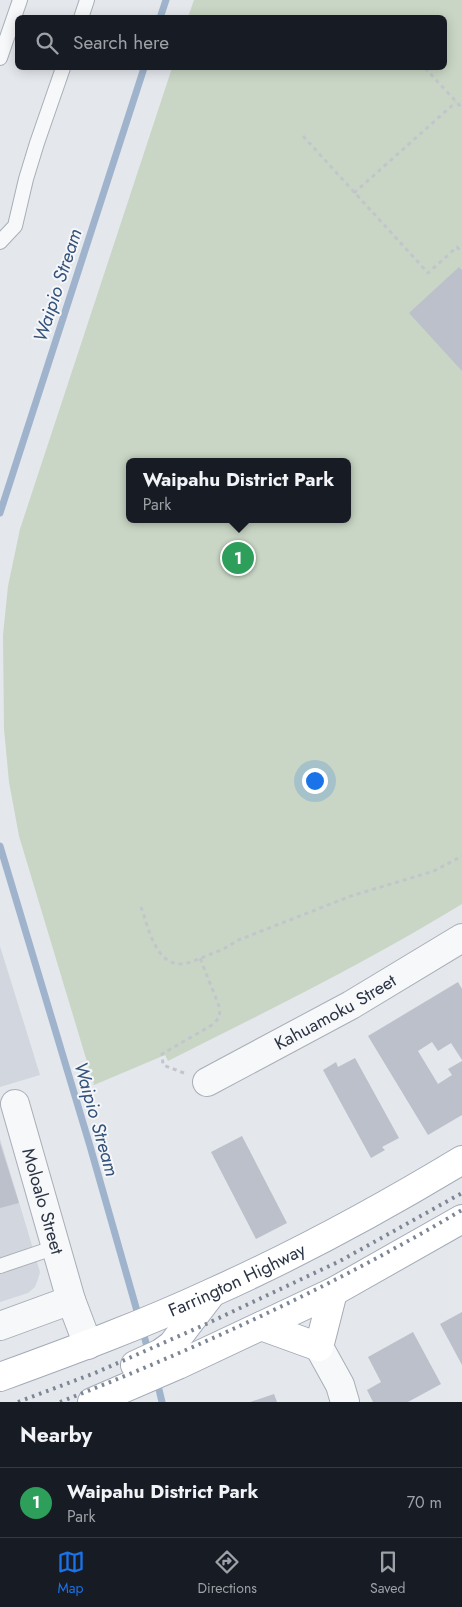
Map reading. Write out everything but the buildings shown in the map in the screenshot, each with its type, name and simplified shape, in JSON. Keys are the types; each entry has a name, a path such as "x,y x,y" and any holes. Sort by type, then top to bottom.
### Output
{"main road":[{"name":"Farrington Highway","path":"0,1377 88,1345 212,1293 296,1253 391,1203 462,1160"},
{"path":"97,1401 131,1376 175,1355 261,1326 333,1292 462,1219"},
{"path":"261,1326 320,1348 333,1292"},
{"path":"175,1355 212,1293"}],"street":[{"name":"Kahuamoku Street","path":"207,1082 351,1005 462,938"},
{"name":"Moloalo Street","path":"14,1104 71,1300 88,1345"},
{"path":"0,1326 71,1300"},
{"path":"320,1348 340,1385 345,1402"}],"lane":[{"path":"0,58 20,0"},
{"path":"82,15 87,0"},
{"path":"0,242 15,226 26,179 62,70"},
{"path":"0,1266 56,1247"}],"path":[{"path":"427,70 462,108"},
{"path":"354,193 456,102"},
{"path":"302,136 428,273 457,247 462,253"},
{"path":"141,907 157,950 175,964 184,964 228,947 236,941 352,896 434,871 462,856"},
{"path":"200,958 220,1006 218,1020 162,1054 164,1065 207,1082"}],"shaded area":[{"path":"0,946 40,1075 0,1087"},
{"path":"0,1139 40,1272 35,1287 28,1293 0,1302"}],"green space":[{"path":"194,0 462,0 462,904 354,966 168,1061 165,1055 94,1085 19,836 9,782 4,729 3,635 8,586 20,529 171,70 447,70 447,15 189,15"}],"waterway":[{"name":"Waipio Stream","path":"161,15 166,0"},
{"name":"Waipio Stream","path":"0,513 143,70"},
{"name":"Waipio Stream","path":"0,846 90,1146 139,1318"},
{"name":"Waipio Stream","path":"142,1328 149,1354"},
{"name":"Waipio Stream","path":"157,1381 162,1402"}],"railway":[{"path":"18,1402 95,1373 204,1325 340,1261 462,1193"},
{"path":"60,1402 163,1360 265,1314 365,1264 462,1210"}],"place":[{"name":"Waipahu District Park","path":"238,558"}]}
